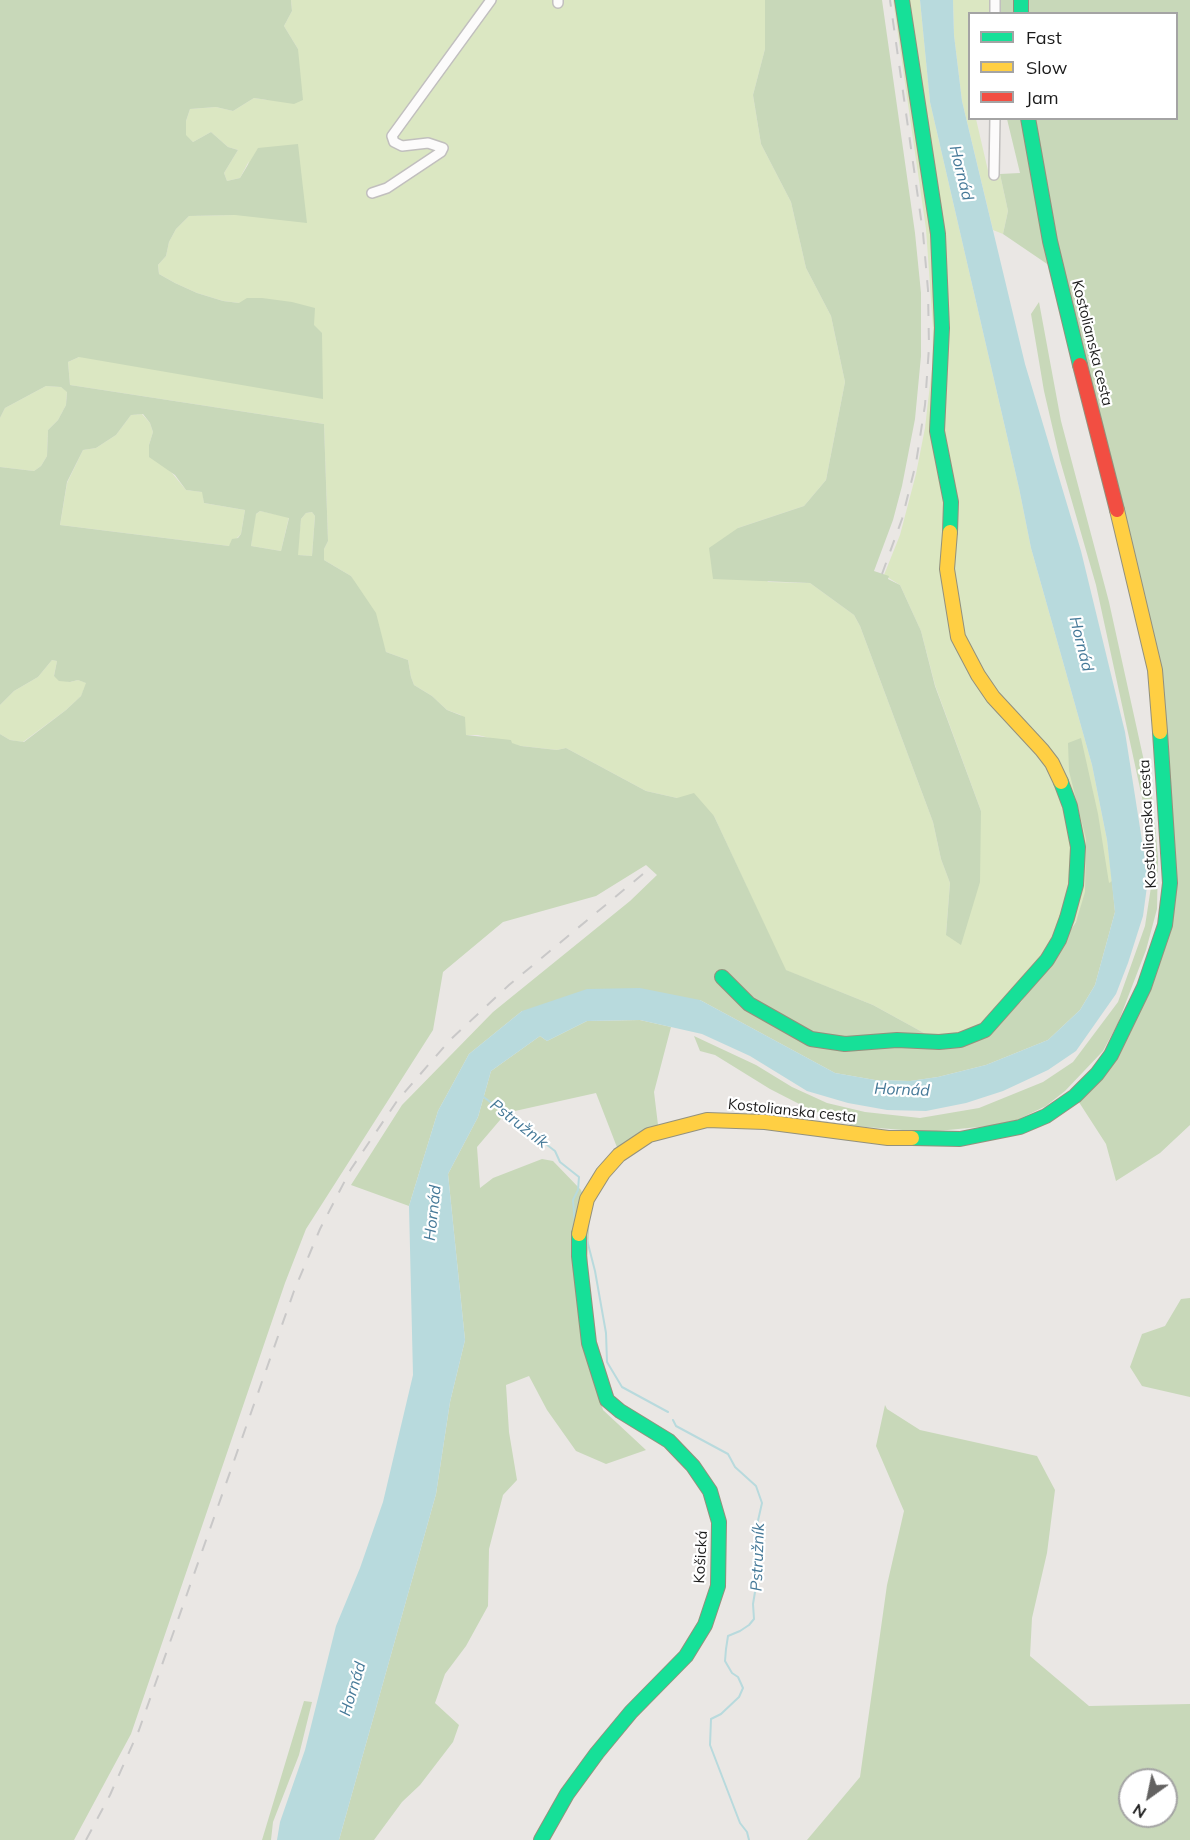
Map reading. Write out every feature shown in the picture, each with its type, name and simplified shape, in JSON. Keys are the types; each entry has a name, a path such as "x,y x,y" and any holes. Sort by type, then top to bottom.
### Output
{"street":[{"path":"372,193 387,188 441,152 443,148 428,143 402,146 394,142 392,136 491,0"},
{"path":"722,977 749,1004 811,1039 845,1044 897,1040 939,1042 960,1040 985,1030 1047,960 1059,940 1076,885 1078,847 1070,806 1063,786 1052,763 993,697 978,675 958,637 954,617 947,569 951,502 937,431 942,328 938,234 902,0"},
{"path":"994,175 995,120"},
{"name":"Kostolianska cesta","path":"579,1233 587,1199 603,1173 619,1155 634,1144 669,1129 707,1120 734,1120 888,1138 960,1138 1020,1127 1046,1116 1075,1096 1112,1055 1144,987 1164,924 1170,883 1155,670 1121,524 1058,277 1028,120"},
{"name":"Košická","path":"541,1840 567,1794 597,1753 631,1713 686,1656 705,1625 718,1586 719,1522 710,1491 693,1466 669,1441 620,1411 607,1400 590,1343 579,1256 579,1233"}],"green space":[{"path":"0,0 291,0 292,11 284,26 298,49 303,100 294,104 254,98 233,111 216,107 190,109 186,121 186,135 193,142 211,132 228,147 238,150 224,173 227,181 240,178 258,148 298,144 307,223 235,215 189,216 176,229 169,242 166,256 158,265 159,274 175,283 223,301 239,303 247,298 262,298 315,308 314,325 322,333 323,399 79,357 68,362 70,385 324,424 328,541 324,549 324,560 351,576 376,613 386,652 408,660 414,685 432,696 447,710 465,717 466,735 511,740 512,743 521,746 557,750 566,748 646,791 677,798 694,793 714,816 786,970 873,1005 944,1044 1021,1002 1076,922 1085,892 1086,839 1069,771 1068,743 1081,738 1098,814 1109,883 1112,881 1115,912 1095,985 1080,1010 1048,1040 986,1065 938,1077 910,1081 875,1080 835,1073 700,1000 522,1011 469,1054 438,1111 409,1206 351,1185 402,1105 493,1012 630,901 657,875 646,865 596,896 503,922 443,972 433,1030 306,1229 285,1283 131,1734 74,1840 0,1840 0,734 10,740 24,742 81,696 86,683 78,680 59,681 54,676 57,661 52,660 38,677 14,691 0,705 0,467 34,471 41,466 47,456 48,430 58,420 66,405 67,392 61,387 46,386 5,408 0,418","holes":["143,414 153,432 149,445 149,457 175,475 186,490 202,492 204,503 245,510 241,534 238,538 232,539 229,546 60,525 67,482 83,450 96,448 116,435 131,415","260,511 289,518 281,551 251,546 256,514","312,512 315,516 312,556 298,555 301,519 306,513"]},
{"path":"291,0 765,0 765,49 753,95 761,144 791,202 806,268 831,316 845,382 826,480 804,506 738,528 768,582 810,583 854,615 860,626 933,822 941,859 950,883 946,935 981,811 935,685 921,631 900,585 884,575 900,535 916,474 925,428 932,367 933,328 926,229 893,0 920,0 930,102 1031,548 1092,765 1107,840 1112,881 1091,899 1021,1002 944,1044 873,1005 785,970 714,816 677,798 646,791 566,748 557,750 521,746 478,735 466,735 461,715 447,710 432,696 414,685 408,660 386,652 380,634 351,576 324,560 324,549 328,541 324,424 70,385 68,362 239,303 197,293 175,283 159,274 158,265 166,256 169,242 176,229 189,216 235,215 249,161 240,178 227,181 224,173 238,150 228,147 211,132 193,142 186,136 186,121 190,109 216,107 233,111 254,98 267,100 298,49 284,26 292,11"},
{"path":"765,0 882,0 915,233 921,293 921,356 915,419 902,486 893,520 874,571 889,576 888,579 900,585 921,631 935,686 981,811 980,882 961,945 946,935 950,883 941,859 933,822 854,615 810,583 713,579 709,548 738,528 804,506 826,480 845,382 831,316 806,268 791,202 761,144 753,95 765,49"},
{"path":"953,0 992,0 992,12 968,12 968,120 976,120 989,175 1000,174 1008,211 1003,234 993,230 962,101 954,35"},
{"path":"999,0 1013,0 1014,12 999,12"},
{"path":"1021,0 1190,0 1190,1125 1160,1153 1116,1181 1106,1144 1075,1096 1111,1055 1164,925 1161,733 1118,513 1028,120 1178,120 1178,12 1021,12"},
{"path":"1007,120 1025,120 1053,268 1003,234 1008,211 1000,174 1020,173"},
{"path":"1039,302 1061,421 1109,602 1153,802 1158,857 1157,909 1146,950 1118,1023 1103,1051 1065,1091 1046,1106 1017,1120 989,1126 927,1132 854,1126 809,1109 770,1089 715,1055 700,1051 694,1036 756,1065 792,1087 827,1103 865,1112 920,1118 979,1108 1043,1082 1073,1062 1118,1002 1145,926 1151,887 1151,859 1143,802 1096,585 1060,460 1044,391 1031,314"},
{"path":"46,386 61,387 67,391 66,405 58,420 48,430 47,456 41,466 34,471 0,467 0,418 5,408"},
{"path":"142,414 150,423 153,432 149,445 186,490 203,492 204,503 245,510 241,534 229,546 60,525 67,483 83,450 96,448 116,435 131,415"},
{"path":"260,511 289,517 281,551 251,546 255,515"},
{"path":"312,512 315,516 312,556 297,555 301,519 306,513"},
{"path":"52,660 57,661 54,676 70,682 78,680 87,683 81,696 23,742 10,740 0,734 0,705 14,691 38,677"},
{"path":"640,1020 671,1027 654,1092 658,1125 620,1155 596,1093 506,1113 477,1147 480,1188 493,1178 542,1159 553,1161 581,1190 590,1211 585,1308 592,1371 603,1410 646,1450 606,1464 576,1451 547,1410 529,1376 506,1385 509,1432 517,1480 503,1495 489,1549 488,1606 466,1646 445,1674 435,1703 459,1725 453,1742 420,1785 402,1802 374,1840 339,1840 436,1494 450,1402 465,1340 448,1174 478,1117 491,1071 540,1036 547,1041 587,1021"},
{"path":"1190,1298 1190,1397 1142,1386 1130,1367 1142,1334 1165,1326 1181,1299"},
{"path":"885,1405 887,1409 920,1430 1037,1456 1055,1490 1047,1553 1032,1618 1030,1656 1089,1706 1190,1704 1190,1840 807,1840 860,1777 887,1585 904,1511 876,1446"},
{"path":"304,1701 312,1702 299,1755 273,1822 271,1840 262,1840"}],"water":[{"name":"Hornád","path":"920,0 953,0 954,35 962,101 1025,364 1081,551 1125,732 1148,879 1143,916 1128,963 1116,994 1076,1051 1048,1070 1003,1091 966,1103 926,1111 887,1110 848,1103 807,1091 750,1056 702,1034 640,1020 587,1021 547,1041 540,1036 491,1071 478,1117 448,1174 465,1340 450,1402 436,1494 339,1840 277,1840 280,1822 305,1750 336,1626 360,1568 383,1502 413,1375 409,1206 438,1111 469,1054 522,1011 587,989 640,988 700,1000 835,1073 875,1080 910,1081 938,1077 986,1065 1048,1040 1080,1010 1095,985 1115,912 1107,840 1092,765 1031,548 930,102"}],"waterway":[{"name":"Pstružník","path":"481,1095 555,1151 560,1162 579,1177 578,1190 573,1200 575,1224"},
{"name":"Pstružník","path":"587,1240 606,1333 607,1362 622,1387 668,1412"},
{"name":"Pstružník","path":"673,1420 676,1426 728,1454 735,1467 756,1486 762,1503 757,1525 761,1556 753,1604 754,1619 740,1631 728,1636 726,1649 725,1661 732,1673 738,1677 743,1688 739,1697 721,1714 711,1719 710,1745 740,1823 747,1832 749,1840"}],"railway":[{"path":"882,574 902,519 916,463 925,405 929,347 928,290 923,233 890,0"},
{"path":"86,1840 110,1795 139,1730 294,1291 320,1229 351,1169 397,1101 450,1040 509,985 649,869"}],"traffic: fast":[{"path":"902,0 938,234 942,328 937,431 951,502 950,532"},
{"path":"1021,0 1021,12"},
{"path":"1028,120 1050,241 1080,365"},
{"path":"912,1138 960,1139 1020,1127 1046,1116 1075,1096 1097,1074 1111,1055 1144,987 1165,925 1170,883 1160,732"},
{"path":"722,977 749,1004 811,1039 845,1044 897,1040 939,1042 960,1040 985,1030 1047,960 1059,940 1067,918 1076,885 1078,847 1070,806 1061,782"},
{"path":"541,1840 567,1794 597,1753 631,1712 686,1656 705,1625 718,1586 719,1522 710,1491 693,1466 669,1441 620,1411 607,1400 589,1343 579,1256 579,1234"}],"traffic: slow":[{"path":"1117,510 1155,670 1160,732"},
{"path":"950,532 947,569 958,637 978,675 993,697 1042,750 1052,763 1061,782"},
{"path":"579,1234 587,1199 603,1173 619,1155 649,1135 707,1120 765,1122 888,1138 912,1138"}],"traffic: jam":[{"path":"1080,365 1117,510"}]}
